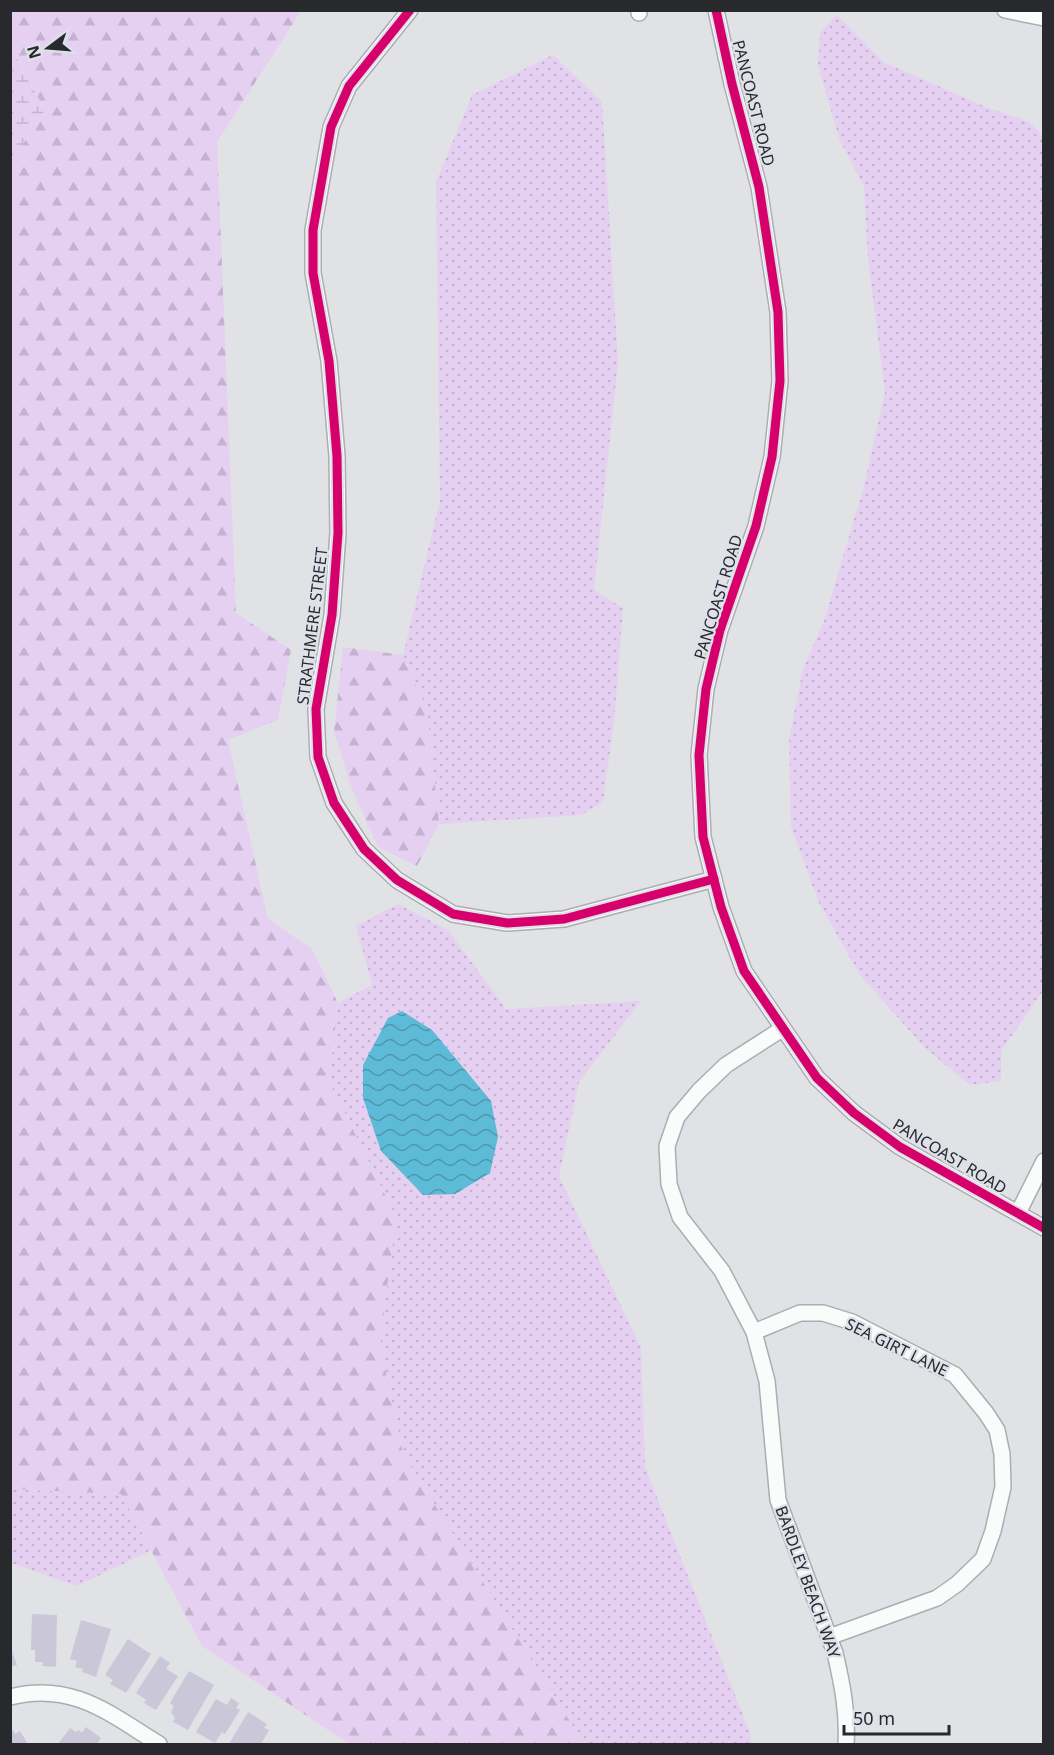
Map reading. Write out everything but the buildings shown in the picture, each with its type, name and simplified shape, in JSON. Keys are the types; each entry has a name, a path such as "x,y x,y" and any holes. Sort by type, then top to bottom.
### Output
{"street":[{"name":"STRATHMERE STREET","path":"410,10 349,86 331,127 313,230 314,273 329,361 338,456 338,533 332,615 316,710 318,757 334,803 364,849 397,880 453,914 507,923 564,919 714,879"},
{"name":"PANCOAST ROAD","path":"716,10 732,84 759,187 778,312 780,381 772,457 756,526 720,630 706,689 699,755 703,837 721,907 744,971 817,1078 854,1113 900,1147 1044,1228"},
{"path":"1005,10 1044,18"},
{"name":"BARDLEY BEACH WAY","path":"782,1029 726,1065 699,1091 677,1117 667,1146 669,1184 680,1217 722,1271 754,1332 767,1381 778,1500 835,1653 848,1724 846,1744"},
{"path":"1018,1213 1044,1161"},
{"name":"SEA GIRT LANE","path":"754,1332 800,1313 823,1313 852,1322 956,1375 997,1430 1002,1454 1003,1488 993,1531 983,1559 957,1584 937,1598 829,1637"},
{"path":"10,1697 24,1693 55,1692 87,1701 159,1744"}],"green space":[{"path":"11,11 301,11 217,142 236,613 291,650 278,720 228,740 268,919 312,949 338,1003 329,1081 396,1217 380,1344 403,1454 584,1744 349,1744 202,1646 121,1494 11,1489 10,162 45,111 11,45"},
{"path":"837,15 883,62 986,107 1029,122 1041,134 1044,149 1044,989 1001,1051 1001,1081 970,1085 924,1047 860,975 819,903 791,827 789,738 803,669 824,621 864,486 885,392 868,259 864,186 840,141 818,66 820,33"},
{"path":"10,45 45,111 11,162 10,162"},
{"path":"553,55 602,102 618,362 594,590 623,608 614,722 603,802 581,815 439,824 427,709 403,655 440,500 436,182 472,95"},
{"path":"343,647 403,655 427,709 439,824 417,866 378,847 352,789 334,732"},
{"path":"398,904 448,930 506,1009 641,1001 579,1082 559,1176 641,1348 645,1467 750,1733 751,1744 584,1744 403,1454 380,1344 396,1217 329,1081 338,1003 372,985 356,926"},
{"path":"10,1489 121,1494 152,1550 77,1586 11,1563"}],"water":[{"path":"402,1011 432,1030 491,1101 498,1137 490,1173 455,1194 423,1195 381,1151 363,1098 363,1065 388,1018"}],"cycle path":[{"path":"410,10 349,86 331,127 313,230 313,273 329,361 337,456 338,533 332,615 316,709 318,757 334,803 364,849 397,880 453,914 507,923 564,919 714,879"},
{"path":"716,10 732,84 759,187 778,312 780,381 772,457 756,526 720,630 706,689 699,755 703,837 721,907 744,971 817,1078 854,1113 900,1147 1044,1228"}]}
